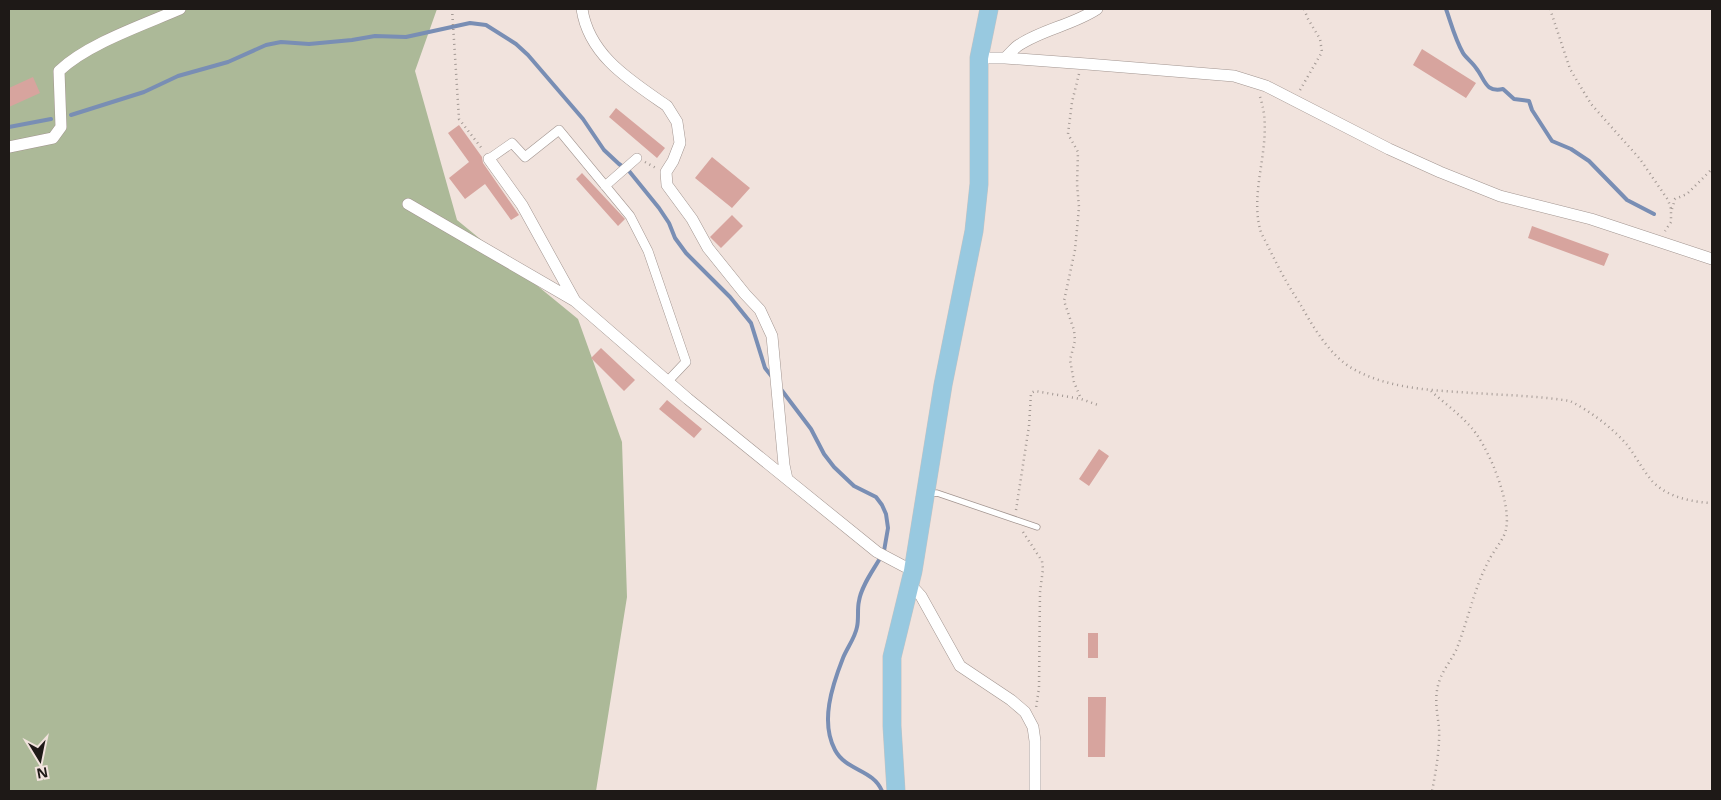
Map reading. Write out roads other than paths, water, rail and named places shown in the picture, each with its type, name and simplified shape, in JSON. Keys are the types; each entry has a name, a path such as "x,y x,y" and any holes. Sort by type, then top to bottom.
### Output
{"main road":[{"path":"896,791 892,743 892,657 912,578 943,385 975,224 979,184 979,58 989,9"}],"street":[{"path":"9,147 53,138 61,127 59,72 69,62 98,45 180,9"},
{"path":"582,9 586,26 602,55 615,68 667,106 672,113 677,122 680,143 673,161 666,172 667,185 692,219 708,248 760,310 766,322 773,344 784,465 787,479"},
{"path":"1005,58 1018,46 1034,36 1067,25 1097,9"},
{"path":"979,58 1005,58 1214,73 1251,80 1294,99 1389,149 1500,196 1591,219 1712,259"},
{"path":"575,301 522,205 489,159 512,143 525,157 559,130 630,216 648,251 686,362 668,381"},
{"path":"605,186 634,161"},
{"path":"408,204 575,301 787,479 912,578 960,666 1011,700 1024,712 1034,727 1035,791"}],"lane":[{"path":"927,494 937,493 1037,527"}],"waterway":[{"path":"1446,9 1455,37 1463,53 1489,87 1497,90 1503,89 1514,99 1529,101 1532,110 1552,141 1571,149 1589,161 1627,200 1654,214"},
{"path":"71,115 144,92 178,76 228,62 266,45 281,42 309,44 375,36 406,37 470,23 486,25 516,44 528,55 583,119 604,150 629,171 659,208 669,223 675,238 686,253 730,297 751,323 765,368 773,378"},
{"path":"9,127 51,119"},
{"path":"780,388 811,429 824,454 834,467 854,486 876,497 882,505 886,514 888,528 884,551"},
{"path":"879,560 860,596 856,631 843,658 829,704 828,728 835,750 840,757 872,778 882,791"}]}
